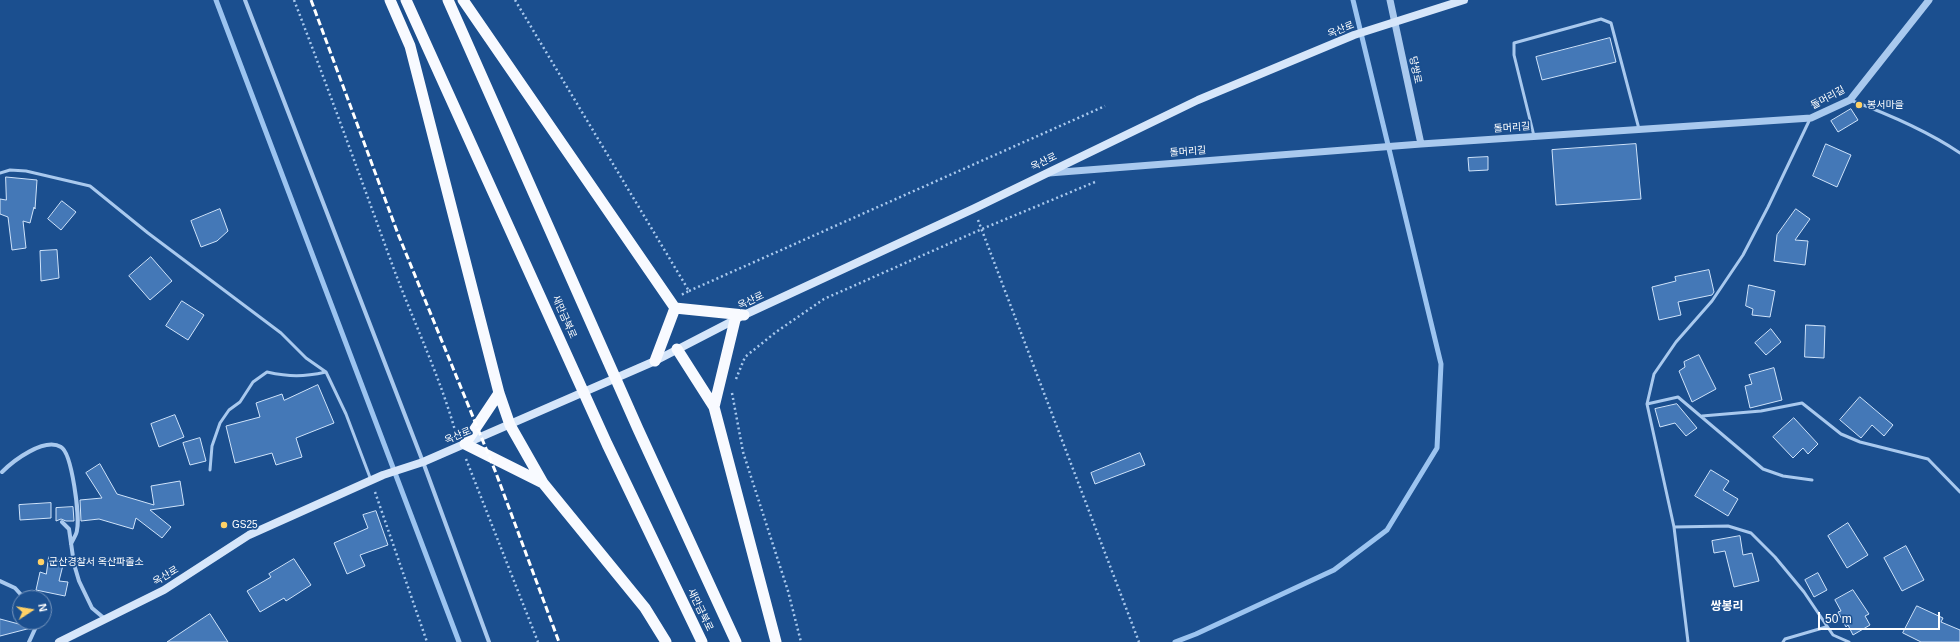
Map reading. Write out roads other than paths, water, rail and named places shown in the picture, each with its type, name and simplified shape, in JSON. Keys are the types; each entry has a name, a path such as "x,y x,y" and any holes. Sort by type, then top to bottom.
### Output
{"highway":[{"path":"390,0 410,46 499,393 510,425 543,483 645,608 666,642"},
{"name":"새만금북로","path":"406,0 607,444 702,642"},
{"name":"새만금북로","path":"448,0 638,429 736,642"},
{"path":"463,0 673,304 739,318 714,407"},
{"path":"656,361 673,304"},
{"path":"677,349 714,407 776,642"},
{"path":"499,393 462,445 543,483"}],"main road":[{"name":"옥산로","path":"59,642 164,590 249,535 371,480 415,466 656,361 739,318 973,209 1044,173 1198,100 1354,35 1394,21 1464,0"}],"street":[{"path":"244,0 424,462 489,642"},
{"name":"당쌍로","path":"1390,0 1421,144"},
{"name":"돌머리길","path":"1044,173 1639,128 1811,118 1850,100 1929,0"},
{"path":"2,472 23,454 54,445 62,447 67,454 70,463 78,516 77,530 71,544"},
{"path":"62,522 69,529 79,581 92,608 106,620"},
{"path":"0,582 17,590"},
{"path":"29,642 35,630"}],"lane":[{"path":"1534,136 1514,55 1514,43 1601,19 1611,23 1639,128"},
{"path":"1850,100 1890,115 1960,153"},
{"path":"1688,642 1674,527 1647,404 1654,374 1676,342 1712,301 1743,255 1811,118"},
{"path":"0,173 10,170 26,171 90,186 148,233 281,334 306,358 326,372 346,414 371,480"},
{"path":"210,470 212,446 220,423 229,410 240,402 253,382 267,372 286,376 303,377 326,372"},
{"path":"1647,404 1678,397 1763,469 1783,476 1812,480"},
{"path":"1702,416 1761,411 1802,403 1840,434 1860,442 1928,459 1960,492"},
{"path":"1674,527 1728,526 1751,533 1775,557 1804,592 1826,627 1833,635 1849,642"},
{"path":"1783,642 1785,639 1826,627"}],"waterway":[{"path":"216,0 459,642"},
{"path":"1175,642 1196,634 1334,570 1387,530 1437,448 1441,364 1353,0"}],"railway":[{"path":"311,0 398,234 496,473 559,642"}],"place":[{"name":"봉서마을","path":"1859,105"},
{"name":"GS25","path":"224,525"},
{"name":"군산경찰서 옥산파출소","path":"41,562"}],"district":[{"name":"쌍봉리","path":"1727,607"}]}
